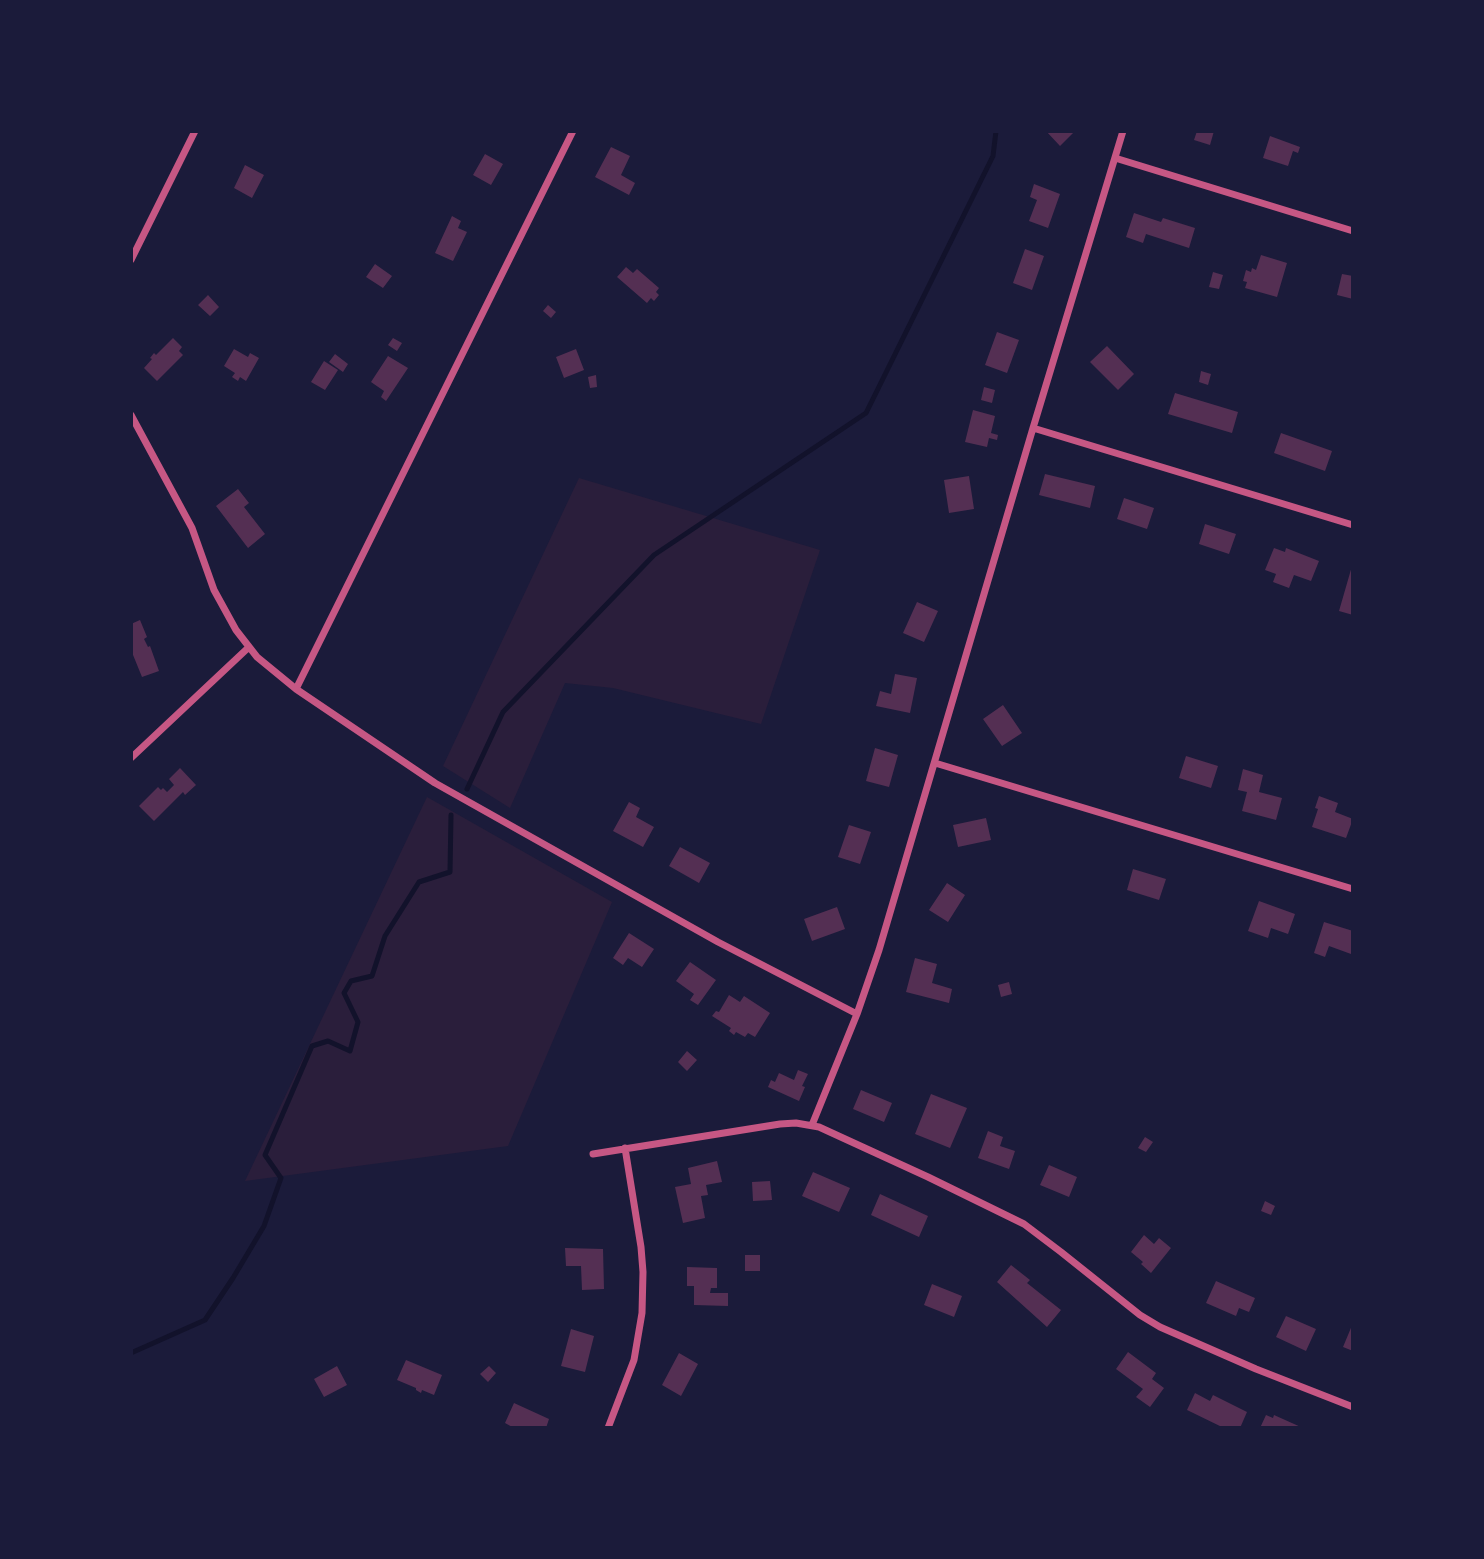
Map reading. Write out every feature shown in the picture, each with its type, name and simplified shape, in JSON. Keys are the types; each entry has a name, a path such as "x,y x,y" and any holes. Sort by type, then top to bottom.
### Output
{"street":[{"path":"131,260 195,131"},
{"path":"296,689 573,131"},
{"path":"812,1125 857,1014 879,950 1123,131"},
{"path":"1115,158 1353,231"},
{"path":"131,415 192,528 214,590 236,630 257,657 296,689 435,783 718,942 857,1014"},
{"path":"1033,428 1353,525"},
{"path":"131,758 249,647"},
{"path":"934,763 1353,889"},
{"path":"593,1154 780,1124 812,1125 838,1134 1024,1224 1140,1315 1160,1327 1256,1370 1353,1407"},
{"path":"608,1428 634,1360 642,1313 641,1247 625,1148"}],"shaded area":[{"path":"579,478 820,550 761,724 613,688 565,683 510,808 443,766"},
{"path":"427,797 612,902 508,1146 245,1181"}],"building":[{"path":"1046,131 1075,131 1060,146"},
{"path":"1197,131 1214,131 1210,145 1194,140"},
{"path":"1270,136 1300,147 1298,153 1293,151 1288,166 1263,158"},
{"path":"611,147 630,156 621,175 635,183 629,195 595,177"},
{"path":"485,154 503,164 491,185 473,175"},
{"path":"245,165 264,175 252,198 234,188"},
{"path":"1034,184 1060,194 1048,228 1029,221 1037,200 1030,197"},
{"path":"1134,213 1161,222 1163,218 1195,228 1189,248 1146,234 1143,243 1126,237"},
{"path":"452,216 461,221 458,228 467,232 453,261 435,253"},
{"path":"1025,249 1044,256 1032,290 1013,283"},
{"path":"1261,255 1287,263 1277,297 1245,288 1247,282 1243,281 1246,270 1256,270"},
{"path":"375,264 392,276 383,288 366,277"},
{"path":"626,267 633,273 637,269 659,288 656,292 659,295 654,301 651,298 647,303 617,277"},
{"path":"1213,272 1223,275 1219,289 1209,287"},
{"path":"1342,274 1353,276 1353,299 1337,295"},
{"path":"208,295 219,307 210,316 198,305"},
{"path":"548,305 556,312 551,318 543,311"},
{"path":"997,332 1019,340 1007,373 985,365"},
{"path":"173,338 182,347 179,351 183,355 157,381 144,368 154,353 156,355"},
{"path":"393,338 402,343 397,351 388,345"},
{"path":"1107,346 1134,374 1118,390 1090,362"},
{"path":"234,349 248,357 250,353 259,358 246,381 240,377 238,381 232,377 235,373 224,366"},
{"path":"576,349 584,370 564,378 556,357"},
{"path":"335,354 348,364 343,372 329,362"},
{"path":"388,356 408,368 386,401 381,397 384,391 371,382"},
{"path":"324,361 338,370 325,390 311,382"},
{"path":"1201,371 1211,374 1208,385 1199,382"},
{"path":"596,375 597,387 590,388 588,377"},
{"path":"984,387 995,390 992,403 981,400"},
{"path":"1175,393 1238,412 1232,433 1168,414"},
{"path":"973,410 995,416 991,433 998,435 997,440 989,438 987,447 965,442"},
{"path":"1281,433 1332,451 1325,471 1274,453"},
{"path":"1045,474 1095,486 1090,508 1039,495"},
{"path":"969,476 974,509 949,513 944,480"},
{"path":"238,489 249,503 244,507 265,534 248,548 216,506"},
{"path":"1124,498 1154,508 1147,529 1117,519"},
{"path":"1205,524 1236,534 1229,554 1199,544"},
{"path":"1274,548 1285,552 1286,548 1319,561 1311,581 1294,575 1289,588 1273,582 1276,574 1265,570"},
{"path":"1353,567 1353,615 1339,611"},
{"path":"917,602 938,611 924,642 903,633"},
{"path":"140,620 147,637 144,639 148,647 150,646 159,671 142,677 131,650 131,624"},
{"path":"895,674 917,678 910,713 876,706 880,691 891,694"},
{"path":"1003,705 1022,733 1002,746 983,719"},
{"path":"875,748 898,755 889,787 866,781"},
{"path":"1186,756 1218,766 1211,788 1179,778"},
{"path":"180,768 196,785 185,795 183,792 154,821 139,806 158,787 167,792 174,785 169,779"},
{"path":"1243,769 1263,775 1259,792 1282,798 1276,820 1242,811 1247,792 1238,790"},
{"path":"1319,796 1338,803 1335,812 1353,819 1346,838 1312,827"},
{"path":"629,802 640,808 636,817 654,827 643,847 613,831"},
{"path":"986,818 991,840 958,847 953,825"},
{"path":"849,825 871,832 860,864 838,857"},
{"path":"680,847 710,863 699,883 669,866"},
{"path":"1133,869 1166,879 1159,900 1127,890"},
{"path":"947,883 965,895 948,922 929,910"},
{"path":"1259,901 1295,914 1288,934 1271,928 1268,938 1248,931"},
{"path":"837,907 845,929 812,941 804,919"},
{"path":"1324,922 1353,931 1351,954 1329,946 1325,957 1314,953"},
{"path":"629,933 654,949 642,967 628,958 623,965 613,958"},
{"path":"915,958 937,964 932,983 952,989 949,1003 906,992"},
{"path":"690,962 716,980 698,1005 690,1000 694,994 676,981"},
{"path":"1009,982 1012,994 1001,997 998,985"},
{"path":"729,995 740,1002 744,996 770,1013 755,1037 748,1033 745,1037 736,1032 734,1035 729,1031 731,1028 712,1016 716,1011 719,1012"},
{"path":"687,1051 697,1060 687,1071 678,1062"},
{"path":"798,1070 808,1074 799,1101 768,1087 771,1080 775,1082 779,1073 794,1080"},
{"path":"861,1090 892,1103 884,1122 853,1109"},
{"path":"931,1094 967,1108 950,1148 915,1134"},
{"path":"988,1131 1003,1137 1000,1146 1015,1151 1009,1169 978,1158"},
{"path":"1145,1137 1153,1142 1146,1152 1138,1148"},
{"path":"717,1161 722,1182 706,1185 708,1195 701,1196 705,1218 683,1223 675,1187 691,1184 688,1168"},
{"path":"1049,1165 1077,1177 1069,1197 1040,1185"},
{"path":"813,1172 850,1188 839,1212 802,1196"},
{"path":"770,1181 772,1200 753,1201 752,1182"},
{"path":"880,1194 928,1216 919,1237 871,1215"},
{"path":"1265,1201 1275,1206 1271,1215 1261,1211"},
{"path":"1144,1235 1154,1244 1159,1238 1171,1248 1151,1273 1131,1252"},
{"path":"565,1248 603,1249 604,1289 582,1290 581,1266 566,1266"},
{"path":"745,1255 760,1255 760,1271 745,1271"},
{"path":"1011,1265 1030,1280 1027,1283 1061,1310 1047,1327 997,1282"},
{"path":"687,1267 717,1268 717,1288 711,1288 710,1293 728,1293 728,1306 694,1305 694,1286 687,1286"},
{"path":"1216,1281 1255,1298 1249,1312 1239,1308 1236,1316 1206,1303"},
{"path":"932,1284 962,1296 954,1317 924,1305"},
{"path":"1286,1316 1316,1329 1306,1351 1276,1337"},
{"path":"1353,1323 1353,1351 1343,1347"},
{"path":"571,1329 594,1336 585,1372 561,1366"},
{"path":"1128,1352 1156,1373 1152,1379 1164,1388 1150,1407 1136,1397 1143,1389 1116,1369"},
{"path":"679,1353 698,1364 681,1396 662,1385"},
{"path":"406,1360 442,1375 434,1395 422,1390 421,1393 397,1380"},
{"path":"337,1366 347,1385 324,1397 314,1379"},
{"path":"489,1366 496,1373 488,1382 480,1374"},
{"path":"1195,1393 1210,1401 1213,1395 1247,1412 1240,1428 1224,1428 1187,1410"},
{"path":"514,1403 549,1419 546,1428 514,1428 505,1423"},
{"path":"1266,1415 1273,1418 1274,1415 1303,1428 1260,1428"}],"waterway":[{"path":"467,789 503,712 654,555 866,413 993,156 996,131"},
{"path":"131,1353 205,1320 264,1226 281,1178 265,1155 312,1046 328,1041 350,1051 358,1022 344,993 351,981 372,976 385,936 419,882 450,872 451,815"}]}
